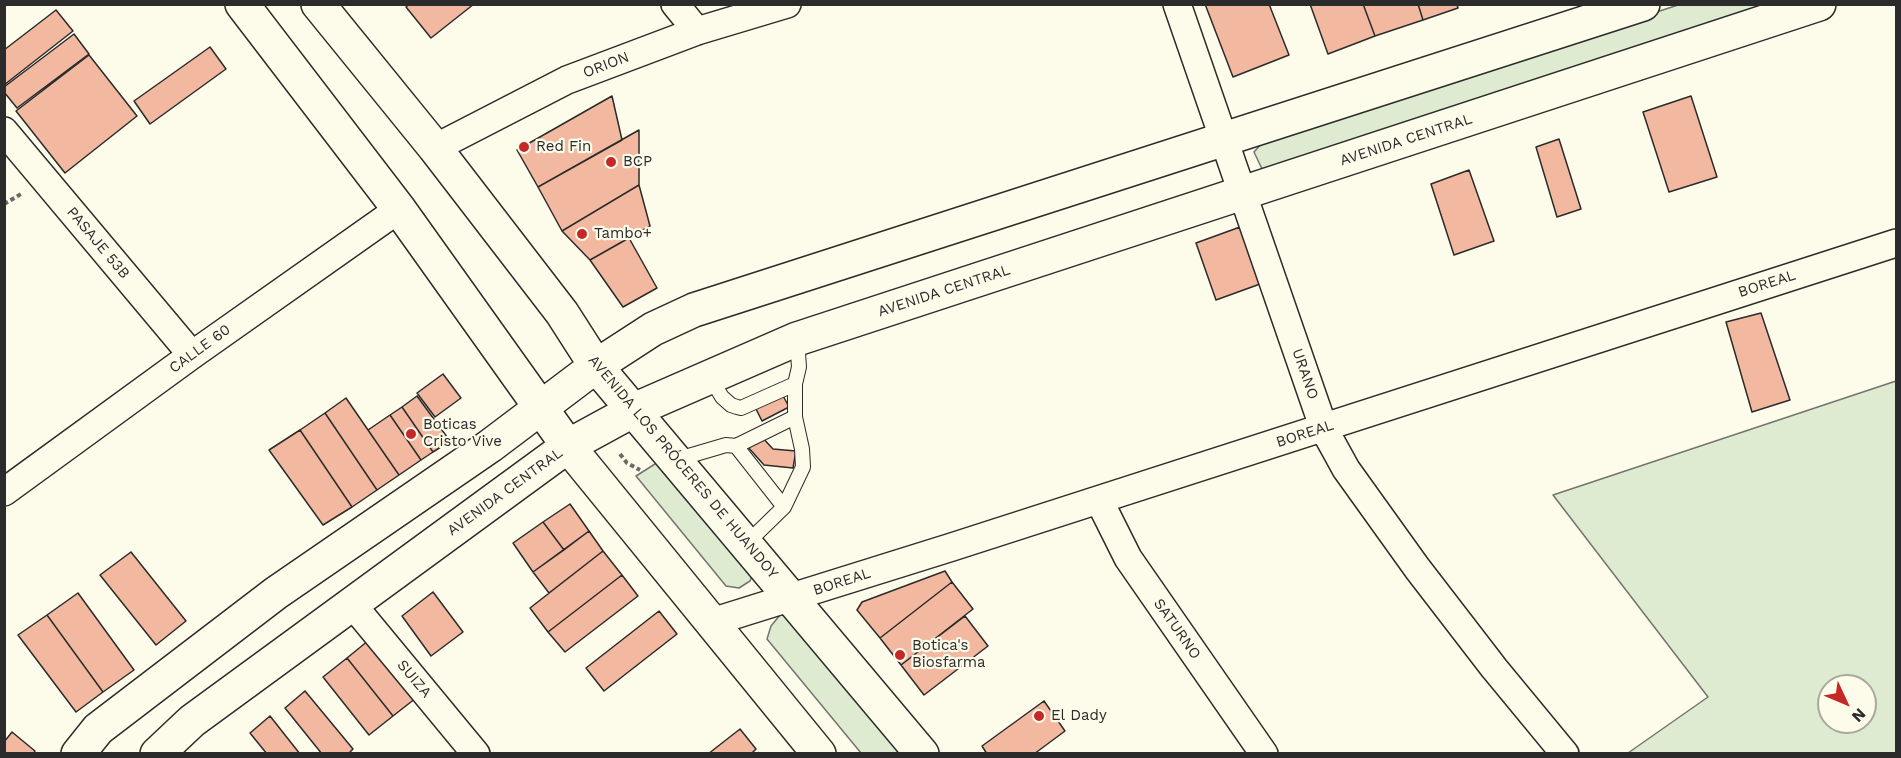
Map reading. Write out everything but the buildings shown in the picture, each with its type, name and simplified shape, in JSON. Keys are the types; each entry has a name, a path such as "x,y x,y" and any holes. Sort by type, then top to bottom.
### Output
{"main road":[{"path":"242,4 399,209 568,446 819,753"},
{"name":"AVENIDA LOS PRÓCERES DE HUANDOY","path":"318,4 435,148 562,313 596,366 922,753"},
{"path":"78,753 98,729 276,593 542,408 596,366 653,329 694,309 1643,4"},
{"name":"AVENIDA CENTRAL","path":"157,753 192,721 568,446 634,410 797,339 1819,4"}],"street":[{"path":"675,4 697,31"},
{"name":"ORION","path":"435,148 567,80 697,31 786,4"},
{"name":"URANO","path":"1177,4 1324,429 1346,469 1417,568 1494,668 1565,753"},
{"name":"PASAJE 53B","path":"4,131 192,355"},
{"name":"CALLE 60","path":"4,492 192,355 399,209"},
{"name":"BOREAL","path":"712,622 1324,429 1896,243"},
{"name":"SATURNO","path":"1099,500 1128,558 1264,753"},
{"name":"SUIZA","path":"352,604 476,753"}],"lane":[{"path":"746,544 784,507 803,467 802,449 795,417 795,384 799,367 797,339"},
{"path":"710,377 722,397 730,405 741,408 795,384"},
{"path":"675,460 726,445 736,446 795,417"},
{"path":"736,446 784,507"}],"green space":[{"path":"1678,5 1783,5 1262,169 1254,152 1264,141"},
{"path":"1896,381 1896,753 1628,753 1708,697 1553,495"},
{"path":"666,457 754,571 750,581 739,588 726,586 636,476"},
{"path":"795,614 910,753 861,753 767,639 771,626 780,615"}],"place":[{"name":"Red Fin","path":"524,147"},
{"name":"BCP","path":"611,162"},
{"name":"Tambo+","path":"582,234"},
{"name":"Boticas Cristo Vive","path":"411,434"},
{"name":"Botica's Biosfarma","path":"900,655"},
{"name":"El Dady","path":"1039,716"}]}
